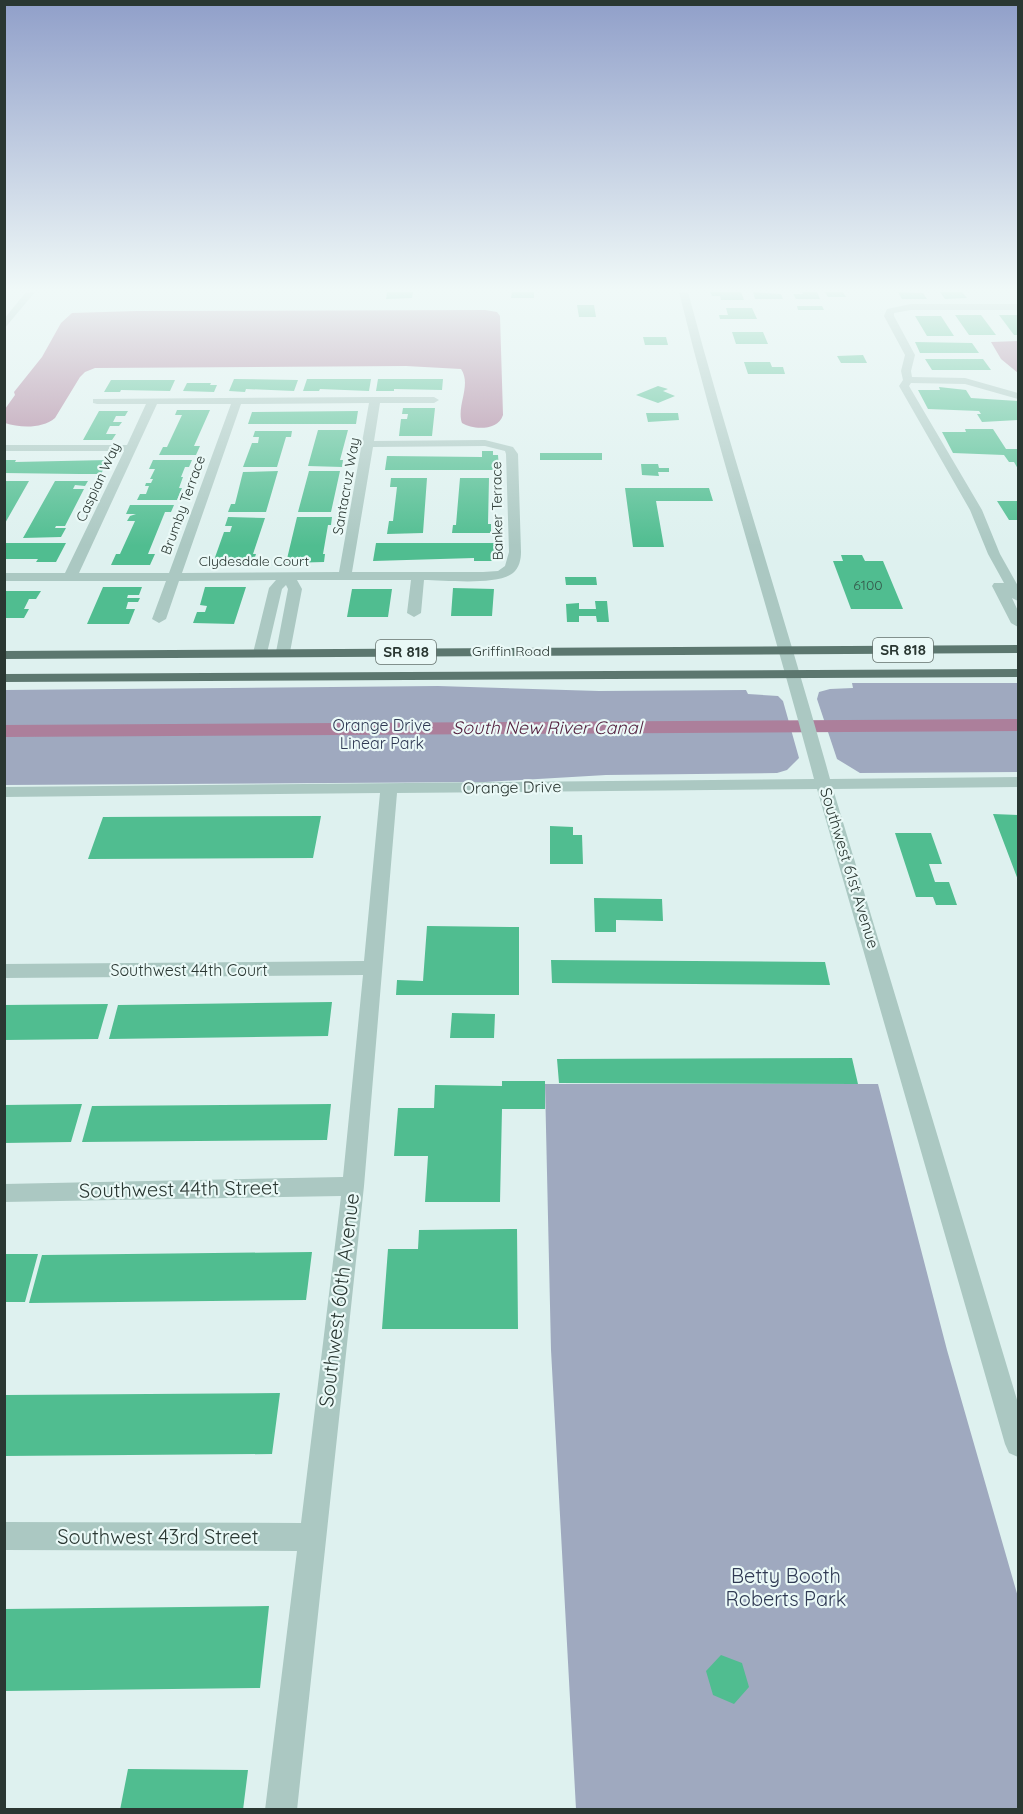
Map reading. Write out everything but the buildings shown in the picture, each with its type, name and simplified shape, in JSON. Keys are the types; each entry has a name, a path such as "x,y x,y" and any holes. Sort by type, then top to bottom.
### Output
{"main road":[{"name":"Griffin Road","path":"4,656 283,652 1018,649"},
{"path":"44,678 58,670 237,667 283,652"},
{"name":"Griffin Road","path":"4,678 1018,673"}],"street":[{"name":"Southwest 61st Avenue","path":"706,377 788,650 824,783 1018,1444"},
{"path":"907,377 908,380 904,386 976,510 992,550 1018,597"},
{"path":"908,380 965,381 1018,396"},
{"name":"Santacruz Way","path":"345,576 375,400"},
{"path":"97,401 434,400"},
{"name":"Caspian Way","path":"70,577 153,401"},
{"name":"Brumby Terrace","path":"159,619 237,401"},
{"name":"Banker Terrace","path":"368,444 485,443 509,449 512,454 515,564 511,570 503,573"},
{"path":"4,448 130,448"},
{"path":"992,550 982,554 1018,623"},
{"name":"Clydesdale Court","path":"4,577 483,576 503,573"},
{"path":"260,653 276,588 288,576 295,589 283,652"},
{"path":"414,613 418,576"},
{"name":"Orange Drive","path":"4,792 1018,782"},
{"name":"Southwest 60th Avenue","path":"281,1809 353,1186 389,789"},
{"name":"Southwest 44th Court","path":"4,971 373,968"},
{"name":"Southwest 44th Street","path":"4,1193 353,1186"},
{"name":"Southwest 43rd Street","path":"4,1536 311,1538"}],"green space":[{"path":"852,683 1018,683 1018,772 860,773 837,759 817,699 819,692 853,688"},
{"name":"Orange Drive Linear Park","path":"438,686 599,691 746,690 748,694 778,696 783,701 799,758 787,770 777,773 606,775 485,782 5,785 5,690"},
{"name":"Betty Booth Roberts Park","path":"545,1084 878,1084 947,1350 1018,1597 1018,1809 576,1809 551,1350"}],"shaded area":[{"path":"26,377 80,377 55,418 44,424 31,427 5,423 5,409 15,395 14,392"},
{"path":"464,377 502,377 503,415 496,424 478,428 462,423 461,410"}],"waterway":[{"name":"South New River Canal","path":"4,731 1018,725"}]}
